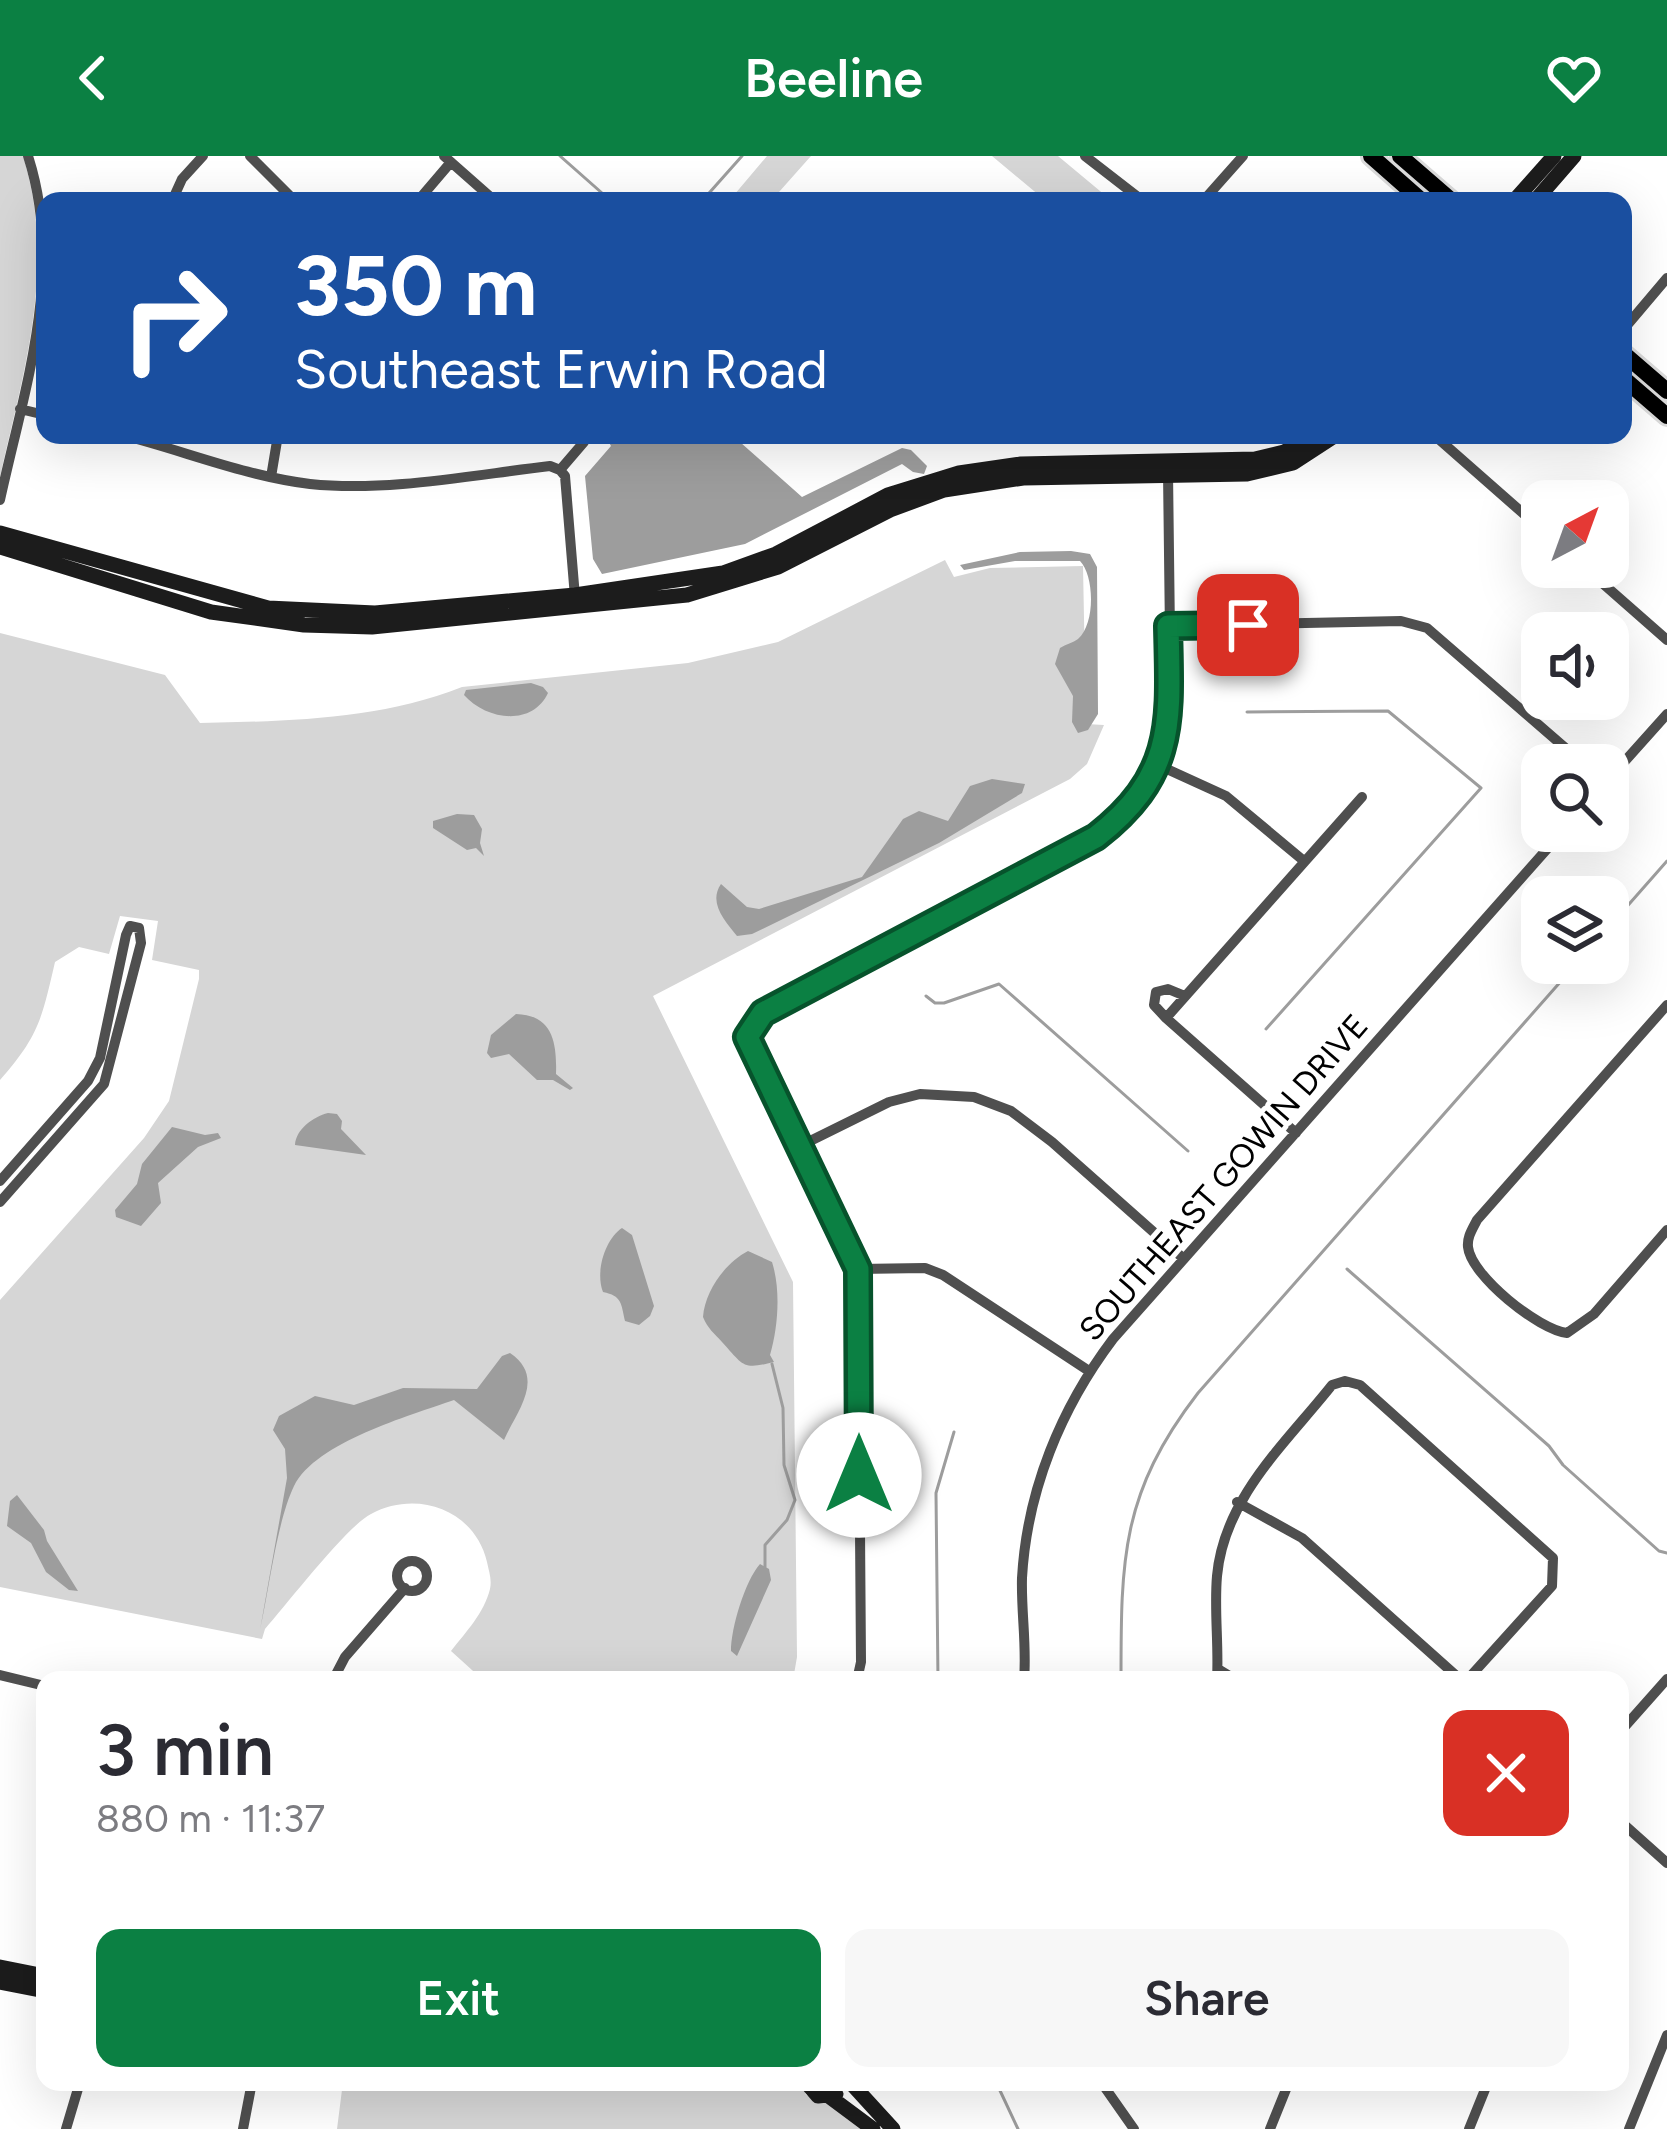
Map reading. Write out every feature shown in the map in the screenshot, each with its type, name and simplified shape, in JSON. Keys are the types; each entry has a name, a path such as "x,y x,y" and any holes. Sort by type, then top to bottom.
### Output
{"main road":[{"path":"1371,156 1412,192"},
{"path":"1400,156 1442,192"},
{"path":"1632,361 1667,391"},
{"path":"1632,385 1667,416"}],"street":[{"path":"28,156 39,192"},
{"path":"176,192 202,156"},
{"path":"250,156 286,192"},
{"path":"1085,156 1131,192"},
{"path":"1211,192 1243,156"},
{"path":"1522,192 1554,156"},
{"path":"1543,192 1574,156"},
{"path":"425,192 447,159 485,192"},
{"path":"1632,320 1667,278"},
{"path":"0,500 36,327"},
{"path":"20,409 36,413"},
{"path":"164,444 271,477 359,485 550,466 565,476 576,601"},
{"path":"271,477 276,444"},
{"path":"560,470 582,444"},
{"path":"1168,468 1255,459 1299,444"},
{"path":"0,533 147,584 211,612 372,627 448,614 687,595 826,545 879,508 1022,471 1270,470 1324,444"},
{"path":"1444,444 1521,512"},
{"path":"859,1671 858,1269 747,1037 757,1017 1096,837 1124,815 1158,765 1171,716 1168,468"},
{"path":"0,547 147,584"},
{"path":"1608,588 1667,640"},
{"path":"1168,626 1401,621 1427,628 1561,744"},
{"path":"1629,757 1667,714"},
{"path":"1158,765 1226,796 1304,861"},
{"path":"1166,1018 1362,796"},
{"name":"SOUTHEAST GOWIN DRIVE","path":"1024,1671 1026,1536 1056,1434 1089,1371 1544,852"},
{"path":"0,1181 88,1081 100,1058 126,935 134,926 141,930 141,943 109,1074 0,1202"},
{"path":"1185,996 1168,989 1156,992 1154,1005 1296,1133"},
{"path":"1667,1005 1477,1220 1467,1239 1468,1253 1479,1272 1539,1324 1567,1333 1594,1314 1667,1230"},
{"path":"800,1146 889,1102 920,1094 974,1097 1011,1111 1039,1132 1184,1259"},
{"path":"56,1118 68,1125"},
{"path":"858,1269 925,1268 944,1276 1089,1371"},
{"path":"1217,1671 1216,1578 1221,1545 1237,1502 1332,1385 1346,1381 1360,1385 1552,1558 1552,1586 1472,1671"},
{"path":"1237,1502 1302,1538 1454,1671"},
{"path":"338,1671 404,1588"},
{"path":"0,1676 36,1684"},
{"path":"1629,1722 1667,1679"},
{"path":"1629,1829 1667,1863"},
{"path":"0,1967 36,1974"},
{"path":"0,1982 36,1989"},
{"path":"1629,2129 1667,2035"},
{"path":"66,2129 77,2091"},
{"path":"243,2129 250,2091"},
{"path":"812,2091 830,2097 873,2129"},
{"path":"830,2097 837,2091"},
{"path":"856,2091 893,2129"},
{"path":"1107,2091 1134,2129"},
{"path":"1270,2129 1285,2091"},
{"path":"1469,2129 1484,2091"}],"shaded area":[{"path":"0,156 23,156 36,227 36,287 27,357 0,477"},
{"path":"767,156 811,156 779,192 737,192"},
{"path":"992,156 1058,156 1101,192 1035,192"},
{"path":"742,444 802,497 902,448 911,450 927,466 924,474 902,464 745,544 602,574 593,559 585,476 611,446"},
{"path":"1020,552 1090,554 1097,567 1098,714 1088,730 1078,733 1072,722 1073,696 1055,664 1060,648 1078,639 1088,622 1090,588 1085,568 1080,561 1015,561 964,570 960,565"},
{"path":"945,560 954,577 990,568 1083,566 1086,724 1104,725 1087,764 1070,779 653,996 793,1282 795,1671 473,1671 451,1651 487,1598 491,1582 487,1562 470,1529 457,1517 425,1504 389,1507 360,1521 265,1629 262,1639 0,1587 0,1300 144,1138 169,1101 199,970 152,960 158,921 120,916 109,954 79,947 55,962 37,1026 0,1080 0,633 165,675 200,723 366,712 462,687 688,663 778,642"},
{"path":"531,683 548,693 541,704 520,715 484,710 464,695 466,690"},
{"path":"992,779 1025,784 1022,793 939,843 752,934 737,936 720,912 716,898 721,884 747,907 759,909 862,877 903,819 919,811 948,821 970,786"},
{"path":"474,815 482,829 484,856 433,828 433,821"},
{"path":"516,1014 545,1025 554,1042 556,1074 573,1088 537,1080 509,1054 491,1058 487,1053 491,1035"},
{"path":"328,1113 337,1114 341,1129 366,1155 295,1145 306,1125"},
{"path":"172,1127 205,1135 218,1133 221,1138 198,1147 158,1183 161,1203 141,1226 116,1217 115,1210 137,1184 142,1164"},
{"path":"622,1228 632,1235 654,1306 639,1325 625,1321 620,1301 603,1292 601,1284 606,1248"},
{"path":"748,1251 772,1262 777,1297 770,1355 774,1362 755,1366 740,1361 703,1317 718,1279"},
{"path":"510,1353 521,1363 528,1384 504,1440 454,1400 365,1433 305,1470 283,1518 260,1630 287,1478 285,1449 273,1430 279,1416 315,1396 354,1405 403,1388 477,1389 502,1356"},
{"path":"17,1495 44,1530 78,1591 69,1590 46,1572 31,1543 7,1526 10,1501"},
{"path":"760,1564 769,1569 771,1580 737,1656 731,1651 736,1618"},
{"path":"342,2091 804,2091 866,2129 337,2129"}],"waterway":[{"path":"560,156 601,192"},
{"path":"710,192 742,156"},
{"path":"1247,712 1388,711 1481,788 1266,1029"},
{"path":"1629,904 1667,861"},
{"path":"926,996 944,1003 999,984 1188,1151"},
{"path":"1121,1671 1122,1598 1131,1529 1153,1463 1173,1429 1198,1393 1558,984"},
{"path":"1347,1269 1549,1446 1563,1465 1659,1551 1667,1553"},
{"path":"765,1567 765,1545 787,1520 795,1500 784,1465 783,1408 772,1364"},
{"path":"938,1671 936,1493 954,1432"},
{"path":"1000,2091 1018,2129"}],"route":[{"path":"859,1475 858,1269 747,1037 751,1027 763,1013 1096,837 1124,815 1148,784 1167,740 1171,716 1168,626 1248,625"}]}
